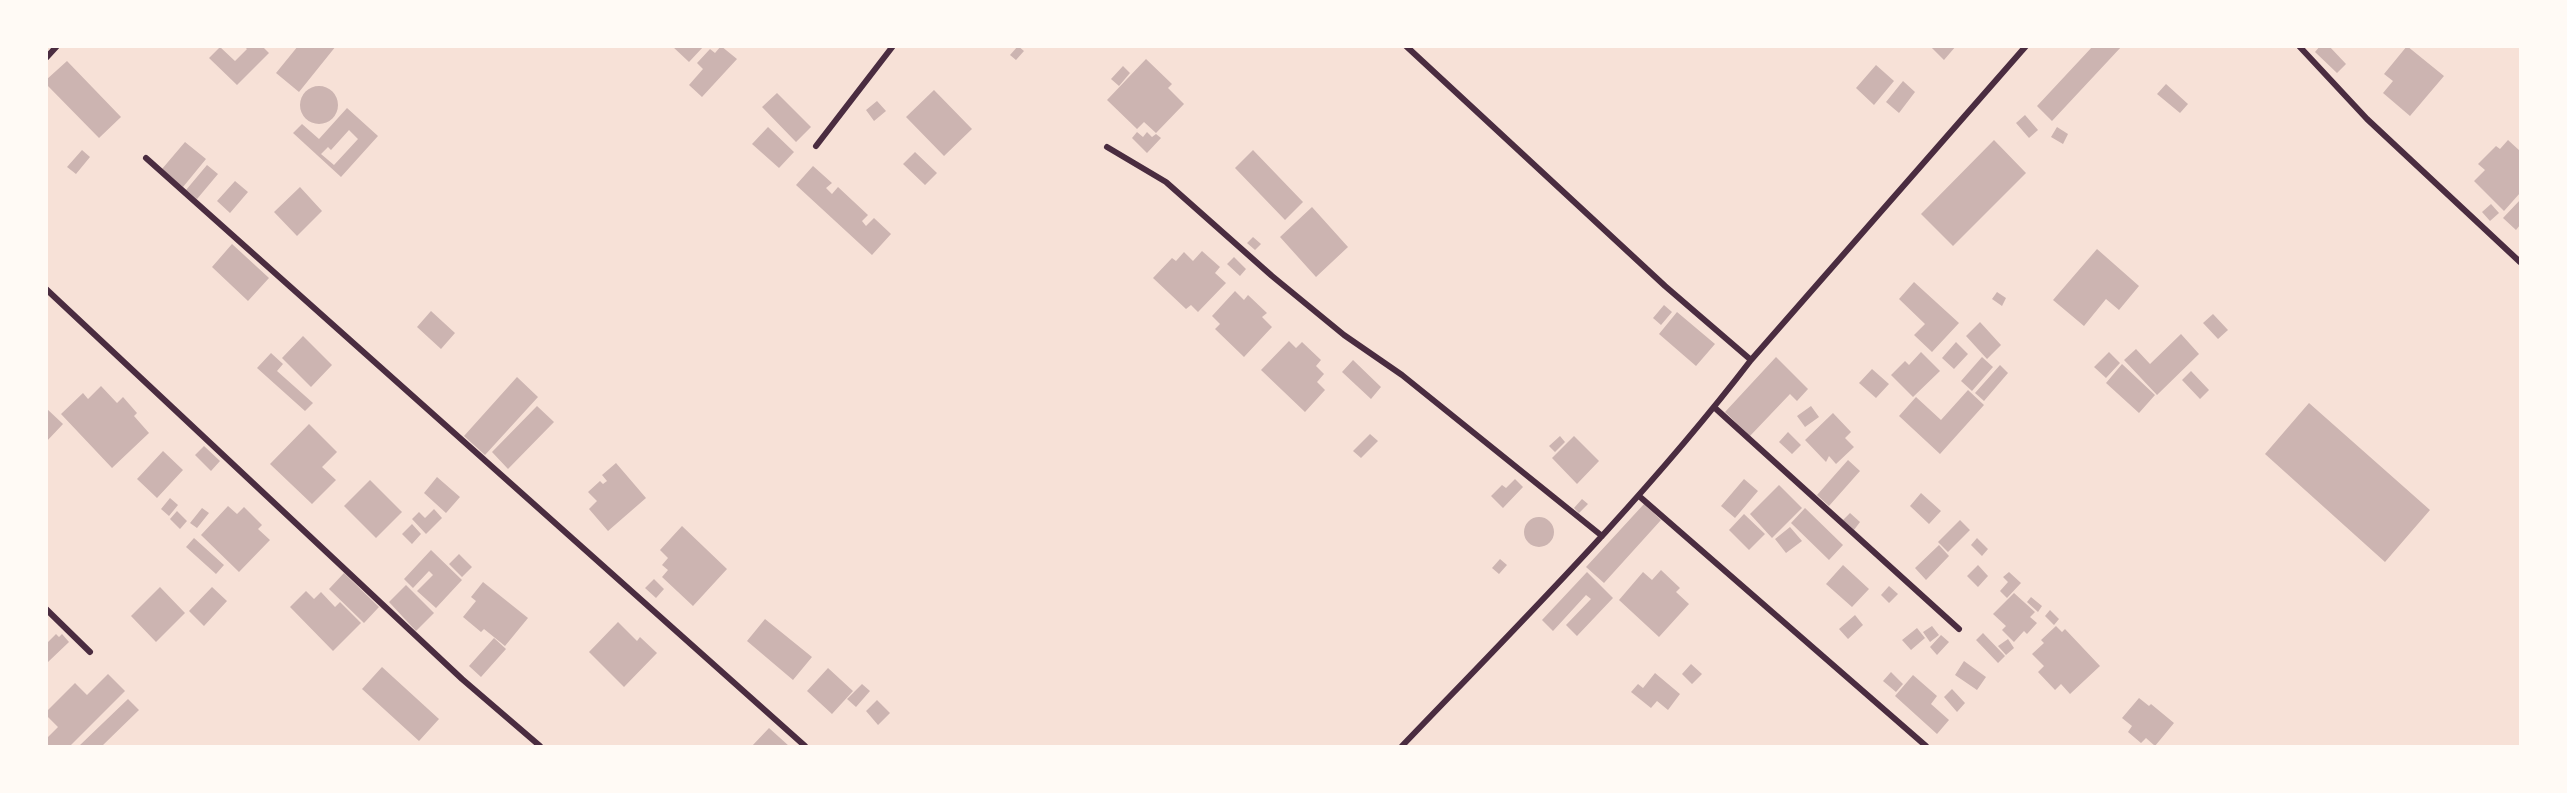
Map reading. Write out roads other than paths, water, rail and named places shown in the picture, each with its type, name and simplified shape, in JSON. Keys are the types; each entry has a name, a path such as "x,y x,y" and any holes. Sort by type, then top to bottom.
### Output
{"street":[{"path":"46,58 57,46"},
{"path":"816,146 893,46"},
{"path":"1407,46 1665,286 1751,360"},
{"path":"1402,747 1639,496 1714,408 1751,360 2026,46"},
{"path":"2299,46 2367,118 2520,262"},
{"path":"1107,147 1166,182 1272,276 1344,335 1402,375 1602,536"},
{"path":"146,158 805,747"},
{"path":"46,290 462,679 540,747"},
{"path":"1714,408 1959,629"},
{"path":"1639,496 1926,747"},
{"path":"46,609 90,652"}]}
